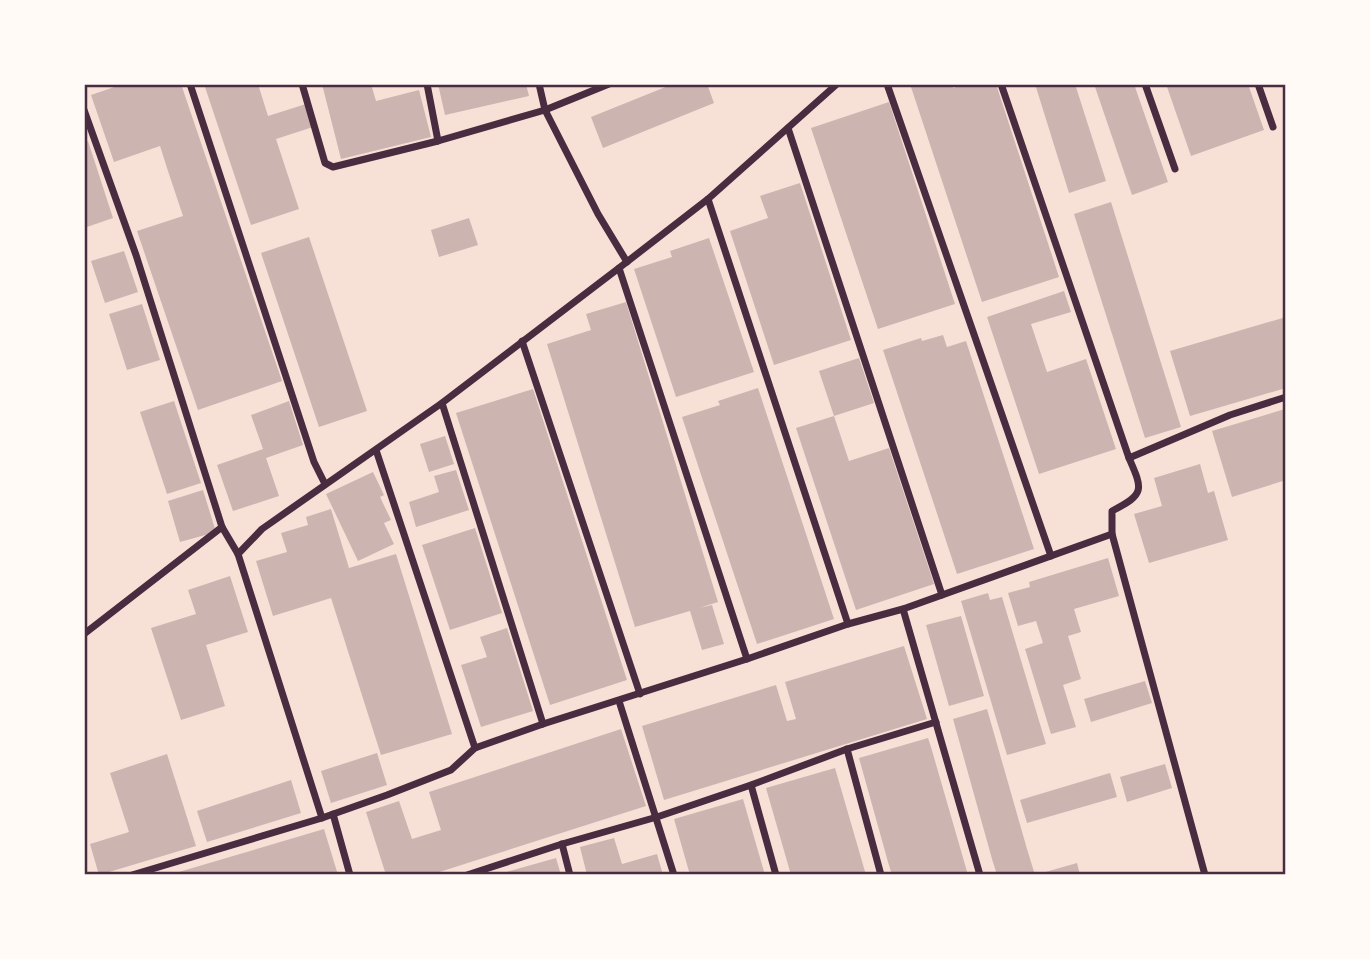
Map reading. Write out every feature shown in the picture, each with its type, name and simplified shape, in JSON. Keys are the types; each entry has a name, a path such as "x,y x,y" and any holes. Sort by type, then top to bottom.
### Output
{"street":[{"path":"190,84 314,462 324,482"},
{"path":"302,84 325,163 329,167 438,141 545,110 610,84"},
{"path":"427,84 438,141"},
{"path":"539,84 545,110 598,215 626,262"},
{"path":"238,554 262,529 324,482 376,450 442,403 708,199 837,84"},
{"path":"887,84 1051,556"},
{"path":"1001,84 1129,458 1140,482 1132,501 1112,511 1112,534 1205,875"},
{"path":"1145,84 1175,169"},
{"path":"1258,84 1273,127"},
{"path":"84,110 136,255 224,529 238,554 322,818"},
{"path":"788,128 942,595"},
{"path":"708,199 848,624"},
{"path":"619,268 747,659"},
{"path":"522,341 640,694"},
{"path":"1129,458 1230,415 1286,397"},
{"path":"442,403 543,724"},
{"path":"376,450 475,748"},
{"path":"84,634 224,529"},
{"path":"132,875 322,818 451,770 475,748 848,624 903,609 1112,534"},
{"path":"903,609 980,875"},
{"path":"619,701 674,875"},
{"path":"467,875 657,817 846,749 936,722"},
{"path":"846,749 881,875"},
{"path":"751,785 776,875"},
{"path":"332,814 350,875"},
{"path":"562,844 570,875"}],"building":[{"path":"123,84 181,84 282,381 198,410 137,231 183,216 160,146 114,162 91,95"},
{"path":"204,84 258,84 268,116 306,104 313,127 276,139 299,209 251,225"},
{"path":"322,84 371,84 376,101 419,90 431,137 341,159"},
{"path":"438,84 526,84 529,96 445,115"},
{"path":"673,84 707,84 714,103 603,148 591,117"},
{"path":"910,84 952,84 953,88 967,84 996,84 1059,277 982,302"},
{"path":"1035,84 1075,84 1106,181 1069,193"},
{"path":"1094,84 1134,84 1168,182 1132,195"},
{"path":"1166,84 1248,84 1264,130 1191,156"},
{"path":"889,102 955,304 878,329 811,128"},
{"path":"88,141 113,218 84,228 84,142"},
{"path":"800,183 851,340 774,365 730,231 768,218 760,196"},
{"path":"1111,202 1181,427 1145,438 1074,214"},
{"path":"469,218 478,245 439,257 431,230"},
{"path":"309,237 367,411 319,427 261,253"},
{"path":"709,238 754,372 676,397 634,269 672,257 670,251"},
{"path":"124,251 138,292 105,303 91,261"},
{"path":"1064,291 1071,312 1031,324 1047,372 1086,359 1116,449 1039,474 987,317"},
{"path":"626,302 718,602 699,608 712,605 724,644 702,650 690,611 635,627 547,344 591,330 586,314"},
{"path":"142,304 160,360 127,370 109,314"},
{"path":"1286,317 1286,388 1190,416 1170,351"},
{"path":"943,335 947,347 966,341 1034,549 957,574 883,350 921,338 922,341"},
{"path":"859,358 874,403 834,416 819,371"},
{"path":"758,388 834,619 757,644 682,417 720,405 718,401"},
{"path":"533,389 627,680 550,705 456,413"},
{"path":"174,401 201,483 167,494 140,412"},
{"path":"289,401 303,445 266,458 279,496 233,511 217,465 263,449 251,415"},
{"path":"1285,409 1286,480 1232,497 1212,431"},
{"path":"834,416 849,461 889,448 934,584 856,610 796,428"},
{"path":"445,436 454,464 429,472 420,444"},
{"path":"1200,464 1208,493 1214,491 1228,540 1149,563 1134,514 1162,506 1154,478"},
{"path":"456,470 469,510 416,527 409,502 439,492 434,476"},
{"path":"373,472 384,495 380,497 391,520 384,523 394,544 358,561 326,494"},
{"path":"203,490 216,532 180,542 168,501"},
{"path":"331,509 349,568 396,554 452,734 381,755 331,598 273,616 256,561 287,552 281,533 308,525 306,517"},
{"path":"475,528 502,613 450,630 422,545"},
{"path":"1108,558 1119,596 1074,609 1081,632 1068,636 1081,679 1063,685 1076,727 1051,734 1025,649 1043,643 1036,621 1018,626 1008,593 1030,587 1029,582"},
{"path":"230,576 248,632 206,645 225,706 181,720 151,628 196,614 188,590"},
{"path":"988,593 990,600 1002,597 1046,744 1007,755 961,601"},
{"path":"961,616 984,696 949,706 926,625"},
{"path":"507,628 533,711 481,727 461,665 487,657 480,637"},
{"path":"904,646 927,719 664,800 642,726 776,685 787,721 796,719 785,682"},
{"path":"1145,681 1152,703 1091,722 1084,699"},
{"path":"987,709 1035,875 997,875 992,859 953,719"},
{"path":"621,729 646,806 430,875 386,875 366,812 399,801 412,839 441,830 429,792"},
{"path":"928,738 968,875 892,875 888,862 859,758"},
{"path":"377,753 387,785 331,803 321,771"},
{"path":"167,754 196,846 99,875 90,844 129,832 110,773"},
{"path":"1165,764 1172,788 1127,802 1120,777"},
{"path":"835,768 866,875 791,875 766,788"},
{"path":"1110,773 1117,797 1027,823 1020,800"},
{"path":"291,780 301,813 207,842 197,811"},
{"path":"743,799 765,875 690,875 674,819"},
{"path":"324,829 338,875 172,875 172,874"},
{"path":"614,838 622,864 657,854 663,875 587,875 580,847"},
{"path":"556,858 561,875 499,875 499,874"},
{"path":"1077,863 1080,875 1042,873"}]}
